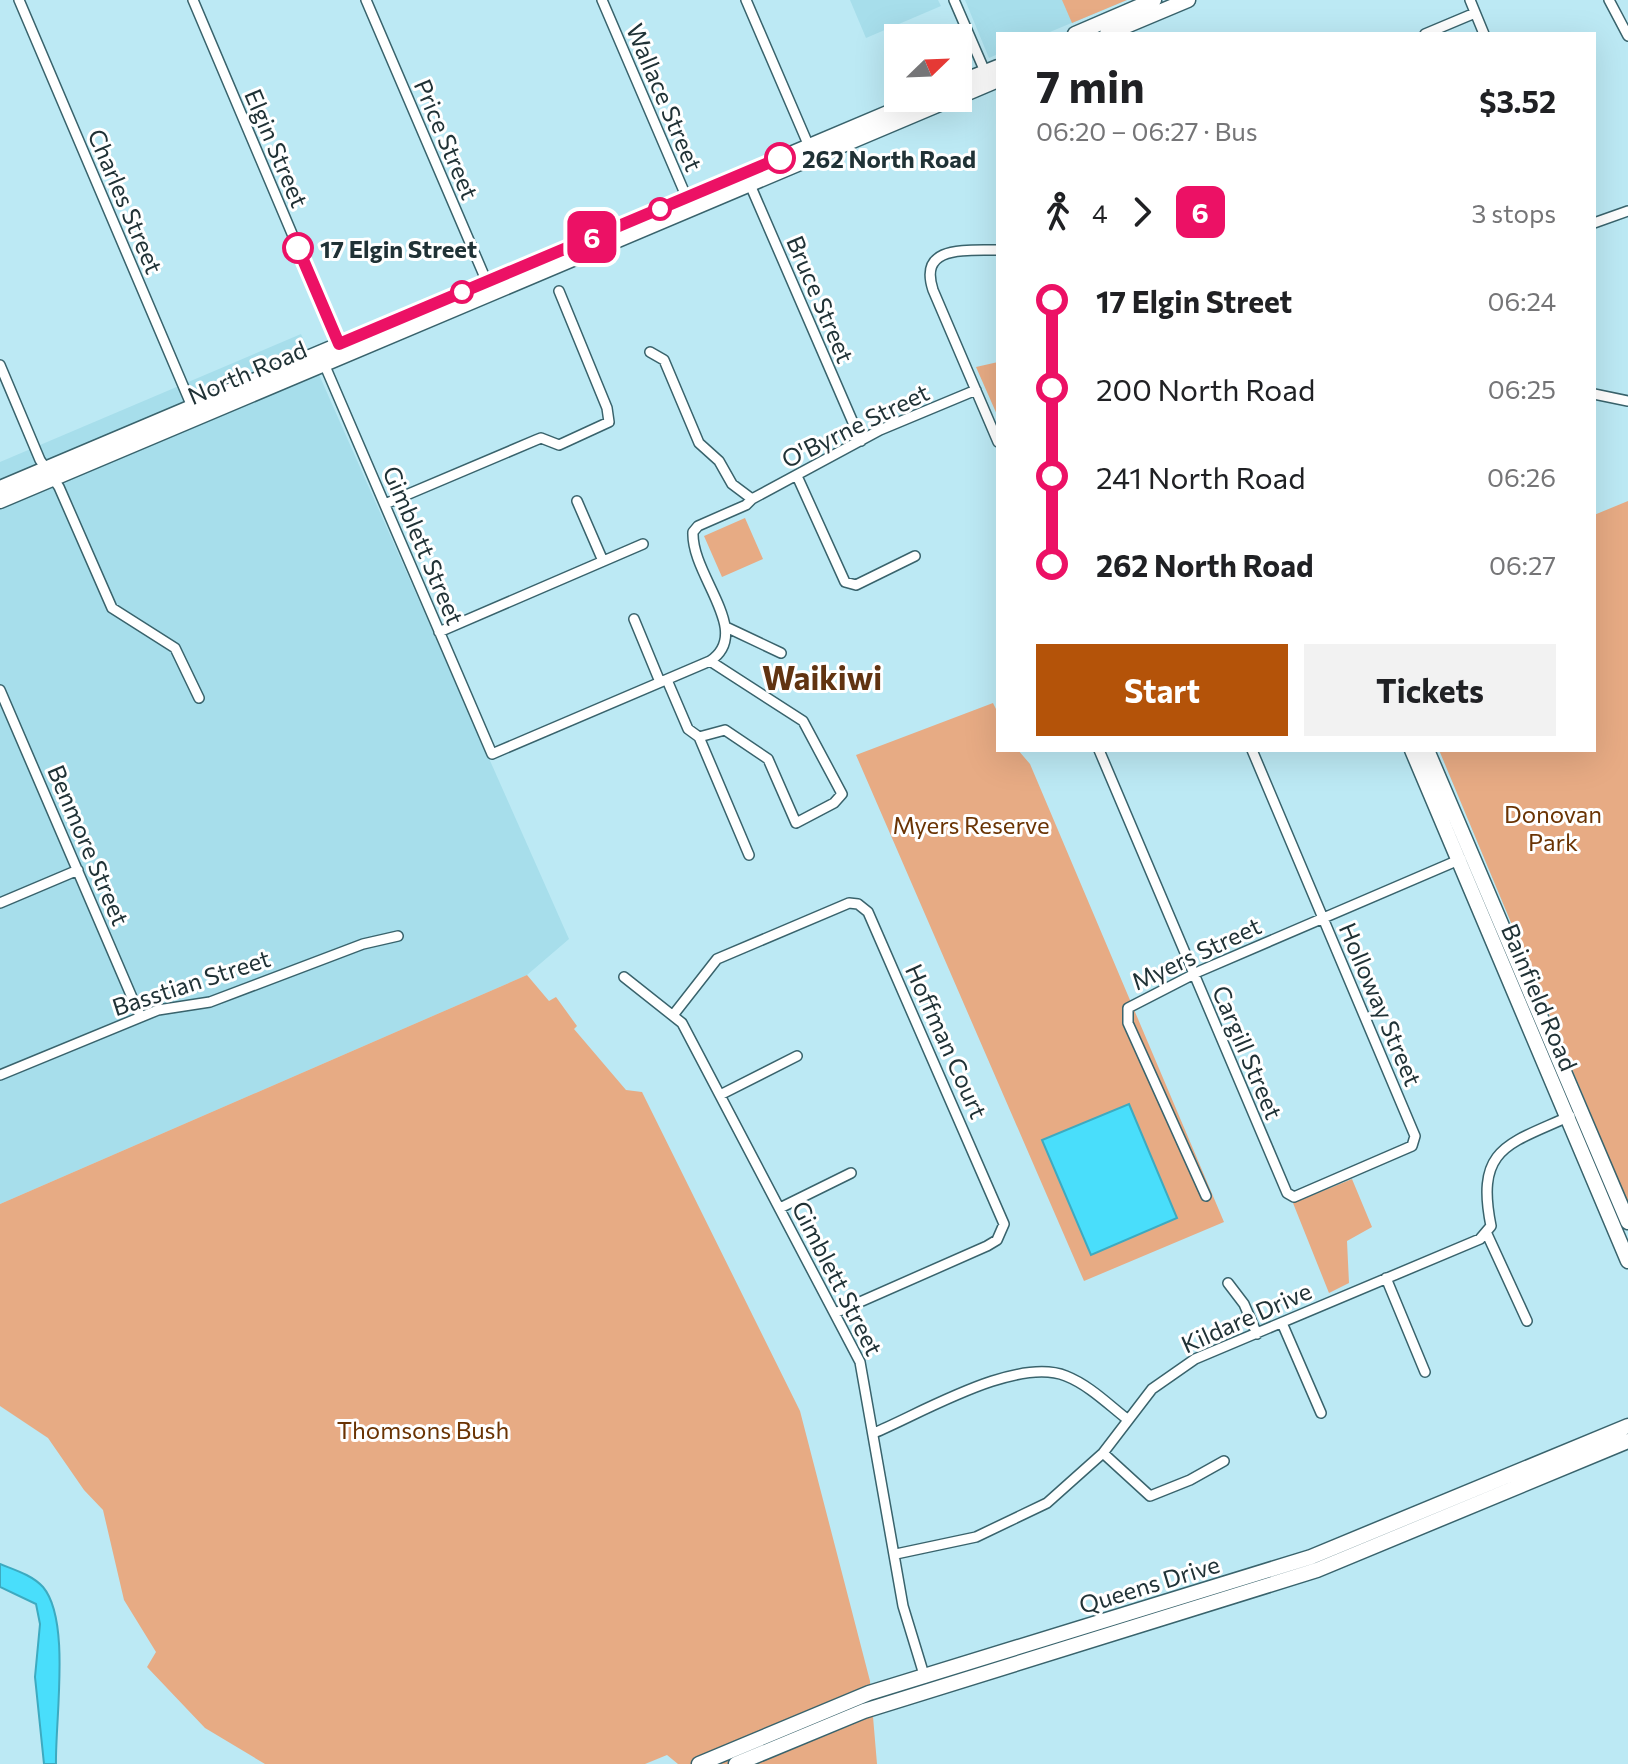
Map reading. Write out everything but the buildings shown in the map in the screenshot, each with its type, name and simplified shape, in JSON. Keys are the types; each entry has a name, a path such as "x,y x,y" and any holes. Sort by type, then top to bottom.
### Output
{"main road":[{"path":"1105,30 1121,26 1157,4 1188,0"},
{"name":"North Road","path":"972,87 993,75"},
{"path":"972,80 993,75"},
{"name":"North Road","path":"811,152 894,112"},
{"name":"North Road","path":"0,501 49,474 194,412 748,178 916,112"},
{"name":"North Road","path":"0,488 49,474"},
{"name":"Bainfield Road","path":"1413,752 1465,857 1574,1114 1628,1261"},
{"name":"Bainfield Road","path":"1428,752 1465,857"},
{"name":"Bainfield Road","path":"1574,1114 1628,1222"},
{"name":"Queens Drive","path":"1568,1459 1628,1419"},
{"name":"Queens Drive","path":"1607,1435 1628,1426"},
{"name":"Queens Drive","path":"699,1764 845,1702 927,1683 1340,1554 1568,1459 1628,1441"},
{"name":"Queens Drive","path":"736,1764 927,1683"}],"street":[{"name":"Charles Street","path":"19,0 194,412"},
{"name":"Elgin Street","path":"193,0 341,350"},
{"name":"Price Street","path":"366,0 489,287"},
{"name":"Wallace Street","path":"602,0 689,203"},
{"path":"746,0 811,152"},
{"path":"954,0 993,75"},
{"path":"1470,0 1483,32"},
{"path":"1609,0 1628,36"},
{"path":"1430,32 1475,13"},
{"name":"Bruce Street","path":"748,178 861,441"},
{"path":"1596,222 1628,211"},
{"path":"996,250 944,254 929,272 933,290 996,437"},
{"path":"385,504 541,438 559,445 609,422 610,416 559,291"},
{"path":"650,352 664,360 699,443 719,461 732,484 752,499"},
{"name":"Gimblett Street","path":"322,358 492,754 663,681"},
{"path":"0,365 112,608 175,648 199,698"},
{"name":"O'Byrne Street","path":"726,627 694,550 693,532 698,526 746,505 861,441 976,390"},
{"path":"1596,394 1628,401"},
{"path":"797,476 845,582 856,585 915,556"},
{"path":"577,501 603,561"},
{"path":"439,632 643,544"},
{"path":"634,619 688,729 699,737 749,855"},
{"path":"663,681 710,661 725,649 726,627 781,653"},
{"path":"699,737 725,730 768,759 796,823 834,803 842,794 803,721 710,661"},
{"name":"Benmore Street","path":"0,690 140,1016"},
{"name":"Cargill Street","path":"1100,752 1287,1193"},
{"name":"Holloway Street","path":"1253,752 1416,1142 1297,1196 1287,1193"},
{"name":"Myers Street","path":"1206,1196 1126,1015 1134,1002 1465,857"},
{"path":"0,903 78,870"},
{"name":"Hoffman Court","path":"674,1014 717,959 849,903 858,904 868,912 1004,1224 997,1240 987,1246 835,1313"},
{"name":"Basstian Street","path":"0,1075 140,1016 170,1007 210,1002 363,944 398,936"},
{"name":"Gimblett Street","path":"624,977 674,1014 720,1095 863,1369 903,1606 927,1683"},
{"path":"720,1095 797,1056"},
{"path":"1527,1321 1487,1234 1491,1226 1485,1188 1500,1151 1509,1142 1574,1114"},
{"path":"780,1208 851,1173"},
{"name":"Kildare Drive","path":"896,1554 976,1537 1033,1511 1067,1488 1103,1453 1127,1419 1166,1376 1195,1359 1487,1234"},
{"path":"1386,1278 1425,1372"},
{"path":"1228,1283 1246,1306 1257,1334"},
{"path":"1282,1323 1321,1413"},
{"path":"874,1433 1004,1377 1035,1371 1064,1375 1078,1382 1127,1419"},
{"path":"1103,1453 1150,1496 1190,1480 1224,1461"}],"shaded area":[{"path":"850,0 938,0 941,6 899,24 884,24 884,30 866,38"},
{"path":"965,0 1127,0 1050,32 996,32 996,55 989,58"},
{"path":"301,334 569,939 527,975 0,1204 0,462"}],"green space":[{"path":"1062,0 1127,0 1072,23"},
{"path":"996,362 996,412 976,367"},
{"name":"Donovan Park","path":"1628,501 1628,1203 1440,752 1596,752 1596,514"},
{"path":"745,518 763,559 722,577 704,536"},
{"name":"Myers Reserve","path":"993,703 996,709 996,752 1020,752 1030,764 1224,1222 1084,1281 856,755"},
{"name":"Thomsons Bush","path":"527,975 549,1001 556,997 577,1026 574,1029 626,1090 642,1092 800,1411 870,1681 877,1764 678,1764 667,1755 645,1764 265,1764 205,1728 147,1667 156,1652 124,1600 103,1510 84,1490 48,1438 0,1406 0,1204"},
{"path":"1352,1179 1372,1227 1347,1241 1349,1283 1329,1293 1293,1203"}],"water":[{"path":"1129,1104 1177,1218 1091,1255 1042,1140"},
{"path":"0,1564 34,1579 52,1602 57,1622 60,1671 56,1764 44,1764 35,1677 40,1624 36,1604 0,1587"}],"bus line":[{"name":"6","path":"298,248 339,344 780,158"}],"place":[{"name":"262 North Road","path":"780,158"},
{"name":"17 Elgin Street","path":"298,248"}],"district":[{"name":"Waikiwi","path":"822,677"}]}
